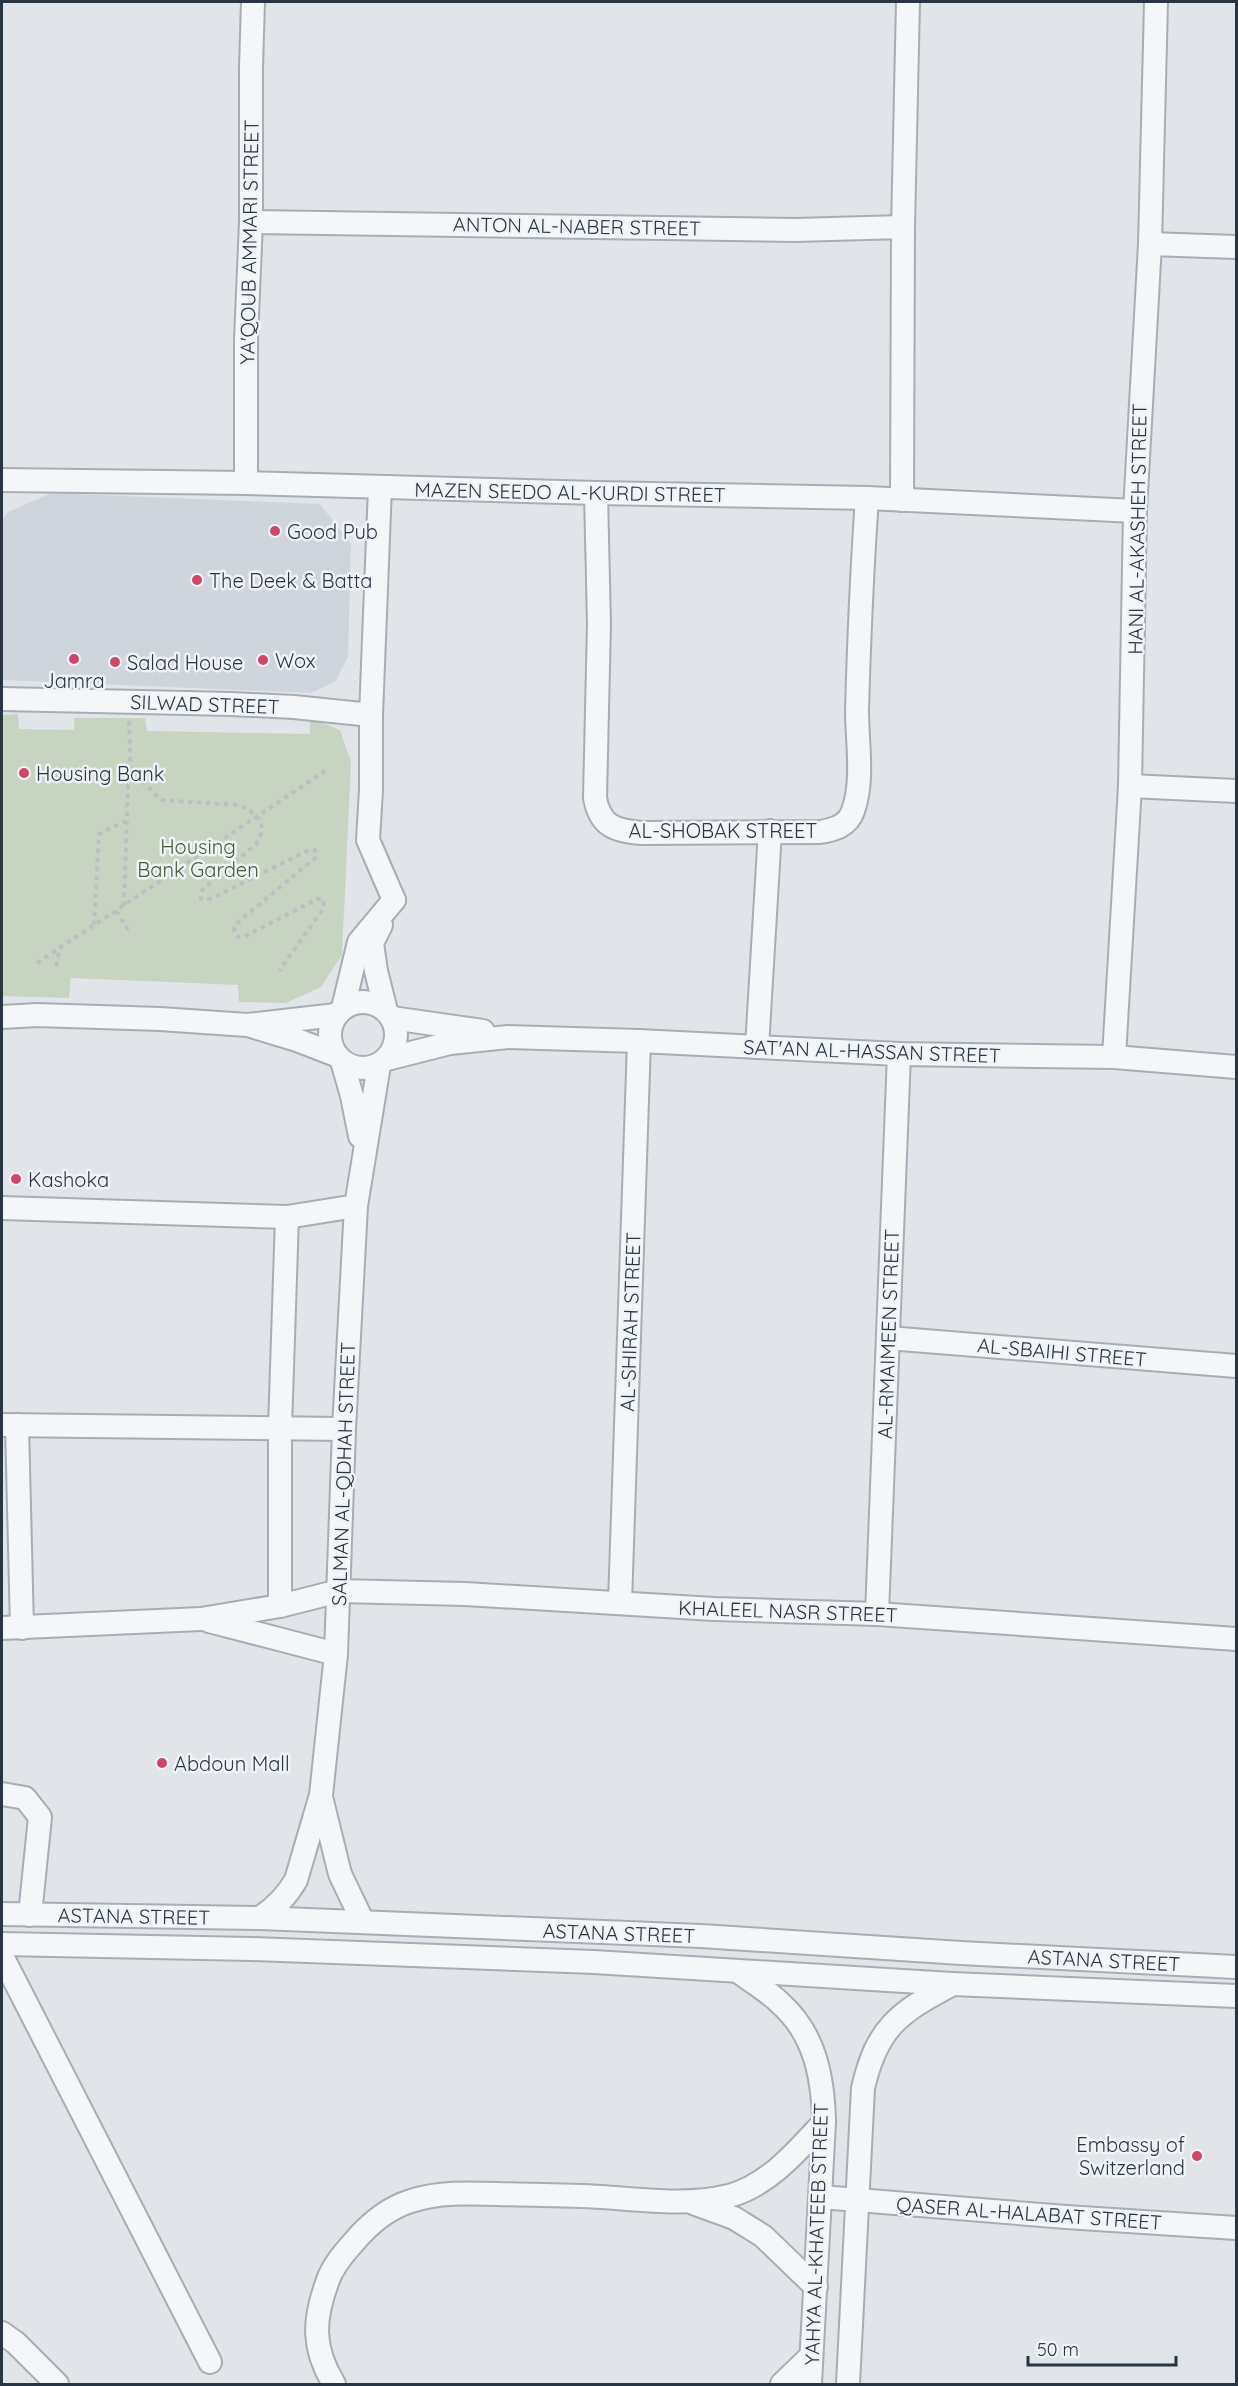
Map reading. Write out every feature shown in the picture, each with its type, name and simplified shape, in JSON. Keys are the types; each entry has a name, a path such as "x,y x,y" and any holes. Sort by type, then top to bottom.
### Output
{"street":[{"name":"YA'QOUB AMMARI STREET","path":"246,483 246,340 251,222 251,68 254,2"},
{"path":"902,500 900,466 908,2"},
{"name":"HANI AL-AKASHEH STREET","path":"1114,1057 1130,786 1135,511 1150,244 1156,2"},
{"name":"ANTON AL-NABER STREET","path":"251,222 795,230 903,227"},
{"path":"1150,244 1236,247"},
{"name":"MAZEN SEEDO AL-KURDI STREET","path":"3,482 246,483 867,498 1135,511"},
{"path":"247,1025 297,1040 360,1069 383,1062 393,1050 397,1039 376,971 372,944 394,900 368,840 380,487"},
{"name":"AL-SHOBAK STREET","path":"596,493 599,624 595,766 598,811 608,824 620,831 629,832 834,830 853,813 858,781 858,702 867,498"},
{"name":"SILWAD STREET","path":"2,699 284,706 371,715"},
{"path":"1130,786 1236,791"},
{"path":"757,1047 770,831"},
{"path":"339,1058 331,1046 329,1035 331,1024 340,1011 359,942 394,900"},
{"path":"2,1017 37,1015 247,1025 340,1011 354,1003 365,1002 377,1004 389,1014"},
{"name":"SAT'AN AL-HASSAN STREET","path":"389,1014 508,1037"},
{"name":"SAT'AN AL-HASSAN STREET","path":"383,1062 450,1043 508,1037 898,1054 1114,1057 1236,1067"},
{"name":"AL-SHIRAH STREET","path":"620,1603 639,1041"},
{"name":"AL-RMAIMEEN STREET","path":"877,1614 898,1054"},
{"name":"SALMAN AL-QDHAH STREET","path":"339,1058 352,1096 363,1153"},
{"name":"SALMAN AL-QDHAH STREET","path":"260,1918 275,1908 296,1880 321,1795 336,1654 344,1429 356,1206 363,1153 383,1062"},
{"path":"2,1208 287,1217 356,1206"},
{"path":"280,1606 280,1428 287,1217"},
{"name":"AL-SBAIHI STREET","path":"888,1338 1236,1366"},
{"path":"336,1654 201,1619 12,1628 9,1425 344,1429"},
{"name":"KHALEEL NASR STREET","path":"201,1619 280,1606 339,1591 465,1594 714,1609 877,1614 1236,1640"},
{"path":"2,1794 25,1798 40,1817 30,1915"},
{"name":"SALMAN AL-QDHAH STREET","path":"321,1795 340,1874 363,1922"},
{"name":"ASTANA STREET","path":"2,1914 260,1918 701,1936 961,1953 1236,1967"},
{"name":"ASTANA STREET","path":"2,1944 251,1949 594,1962 952,1984 1236,1996"},
{"path":"2,1956 210,2362"},
{"name":"YAHYA AL-KHATEEB STREET","path":"739,1972 778,2000 802,2029 817,2061 824,2122 810,2385"},
{"name":"YAHYA AL-KHATEEB STREET","path":"848,2385 855,2200 863,2088 869,2061 882,2036 897,2018 918,2002 952,1984"},
{"path":"334,2385 322,2362 317,2342 316,2323 320,2300 329,2276 342,2256 375,2220 393,2208 430,2196 477,2194 692,2203 727,2196 754,2186 785,2163 824,2122"},
{"name":"QASER AL-HALABAT STREET","path":"821,2197 1236,2228"},
{"path":"692,2203 734,2218 763,2236 816,2288"},
{"path":"2,2333 16,2343 57,2385"},
{"path":"782,2385 811,2356"}],"path":[{"path":"129,702 130,784"},
{"path":"37,963 258,818 328,769"},
{"path":"124,906 128,785 135,781 142,781 149,785 153,794 161,800 239,806 249,810 262,824 263,831 256,844 200,894 201,899 210,899 307,851 315,850 316,857 236,925 234,930 238,937 244,937 317,899 324,900 323,909 279,971"},
{"path":"94,926 99,834 126,820"},
{"path":"116,911 128,930"},
{"path":"56,966 61,948"}],"shaded area":[{"path":"51,493 320,504 351,544 348,656 336,681 311,693 2,680 2,520 8,512"}],"green space":[{"name":"Housing Bank Garden","path":"18,714 19,729 74,730 74,718 145,718 147,731 310,734 310,718 340,730 351,762 342,955 321,987 286,1003 239,1002 238,985 71,978 69,998 2,996 2,715"}],"place":[{"name":"Good Pub","path":"275,531"},
{"name":"The Deek & Batta","path":"197,580"},
{"name":"Jamra","path":"74,659"},
{"name":"Wox","path":"263,660"},
{"name":"Salad House","path":"115,662"},
{"name":"Housing Bank","path":"24,773"},
{"name":"Kashoka","path":"16,1179"},
{"name":"Abdoun Mall","path":"162,1763"},
{"name":"Embassy of Switzerland","path":"1197,2156"}]}
